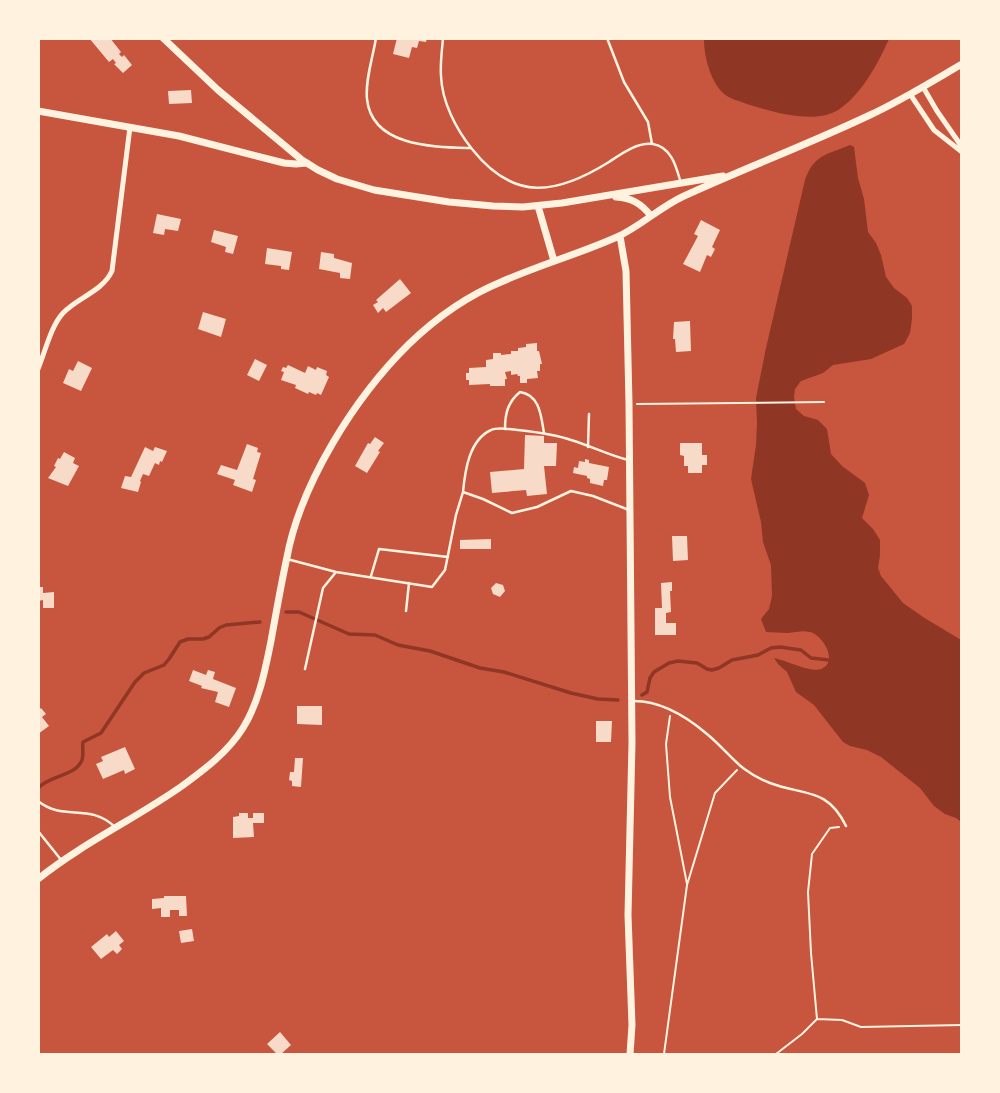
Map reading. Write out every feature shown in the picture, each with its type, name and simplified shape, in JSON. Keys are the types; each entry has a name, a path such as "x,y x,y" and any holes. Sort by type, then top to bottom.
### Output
{"street":[{"path":"163,38 218,90 307,163 344,181 391,194 480,205 538,206 737,173"},
{"path":"38,879 62,861 146,811 203,771 232,743 243,728 263,677 293,530 301,507 321,465 354,412 380,376 421,333 466,300 500,282 620,236 673,202 833,132 910,94 961,64"},
{"path":"923,86 961,149"},
{"path":"910,94 934,130 961,149"},
{"path":"38,111 192,139 284,163 307,163"},
{"path":"38,369 60,316 102,284 112,271 130,127"},
{"path":"600,197 631,200 650,216"},
{"path":"538,206 554,261"},
{"path":"620,236 626,276 629,404 630,1055"}],"lane":[{"path":"376,38 366,95 378,127 388,134 428,146 471,148"},
{"path":"443,38 441,78 444,97 460,133 484,163 497,174 513,183 528,187 556,186 593,172 631,149 652,144 662,147 669,154 680,183"},
{"path":"607,38 624,82 648,122 652,144"},
{"path":"505,429 505,414 512,399 520,391 528,393 536,401 544,433"},
{"path":"588,447 589,414"},
{"path":"287,559 336,572 432,587 445,570 465,472 475,443 491,429 544,433 572,440 629,461"},
{"path":"463,492 512,513 537,507 571,491 629,510"},
{"path":"371,578 379,549 448,556"},
{"path":"305,669 323,588 336,572"},
{"path":"406,611 409,583"},
{"path":"631,701 652,702 671,710 707,734 752,774 773,784 821,797 837,809 846,826"},
{"path":"38,802 52,810 102,817 117,829"},
{"path":"38,831 62,861"}],"path":[{"path":"629,404 824,402"},
{"path":"671,710 666,744 670,797 687,885"},
{"path":"664,1055 687,885 715,793 740,766"},
{"path":"776,1055 817,1018 808,892 812,854 830,828 846,826"},
{"path":"817,1018 842,1020 861,1027 961,1025"}],"shaded area":[{"path":"704,38 889,39 869,76 849,101 831,113 808,117 769,111 725,95 711,75"},
{"path":"850,145 854,147 868,232 881,255 886,277 912,306 910,333 904,344 871,359 833,365 823,373 801,381 795,389 794,397 796,409 804,416 818,420 827,429 831,454 865,483 869,495 862,518 880,540 878,568 881,576 903,603 961,640 961,822 934,806 920,788 881,757 843,742 814,705 796,692 787,672 774,658 805,668 821,669 829,661 829,655 820,638 807,631 766,632 761,619 769,609 772,596 771,565 763,542 751,479 756,445 756,398 805,180 817,160"}],"building":[{"path":"89,38 110,38 121,52 119,54 122,57 124,55 132,65 123,73 113,59 109,62"},
{"path":"397,38 427,38 426,42 419,41 417,48 412,47 409,58 393,54"},
{"path":"191,90 192,103 169,104 168,91"},
{"path":"157,214 181,219 178,231 165,229 164,235 153,233"},
{"path":"701,220 720,230 712,247 715,249 711,257 707,255 700,272 683,264 698,236 694,234"},
{"path":"214,230 238,236 233,254 225,252 226,247 211,242"},
{"path":"267,248 292,252 289,270 265,264"},
{"path":"321,252 334,254 334,258 352,263 350,279 340,278 340,273 319,269"},
{"path":"400,279 411,293 386,312 383,308 378,313 373,305 378,302 376,300"},
{"path":"203,312 226,319 221,337 198,329"},
{"path":"690,321 691,351 676,352 673,339 674,322"},
{"path":"537,343 542,364 540,371 537,371 538,378 520,383 520,376 511,375 511,371 505,372 505,386 469,385 469,380 466,380 469,368 486,367 486,360 493,359 493,353 511,354 511,351 526,347 526,344"},
{"path":"255,359 267,365 259,381 247,375"},
{"path":"78,361 92,368 81,391 63,383 69,369 73,371"},
{"path":"288,365 305,373 308,366 327,371 326,375 329,377 321,395 308,394 295,388 296,385 281,380 284,372 281,371"},
{"path":"525,435 544,436 544,443 557,443 556,466 544,466 547,494 527,496 526,490 492,493 490,472 524,469"},
{"path":"375,437 384,443 367,473 355,466 368,443"},
{"path":"680,443 702,443 702,455 707,455 707,465 702,465 702,473 688,473 688,466 684,466 684,456 680,455"},
{"path":"247,444 258,448 257,452 261,453 252,492 233,485 235,480 217,474 221,465 237,470"},
{"path":"145,447 153,451 155,447 167,451 159,465 155,463 149,476 143,474 138,492 121,488 125,476 131,477"},
{"path":"64,452 75,458 73,463 79,466 68,486 48,478"},
{"path":"585,459 589,460 589,463 609,467 603,486 590,483 587,476 573,473 574,467 578,468 579,461 585,462"},
{"path":"672,536 687,536 688,560 673,561"},
{"path":"491,539 491,549 460,549 460,540"},
{"path":"672,582 671,612 666,613 666,623 676,623 676,635 655,635 655,608 662,608 661,583"},
{"path":"496,583 503,585 505,591 500,597 493,594 491,588"},
{"path":"38,587 43,587 43,593 54,592 54,608 43,608 43,600 38,601"},
{"path":"193,670 206,675 208,670 215,672 213,679 236,688 229,707 215,702 218,692 201,688 202,686 189,681"},
{"path":"297,706 322,706 322,725 297,724"},
{"path":"41,708 46,714 42,717 49,726 38,734 38,711"},
{"path":"596,721 612,721 611,742 596,742"},
{"path":"125,747 135,769 125,774 124,770 103,779 96,764 103,761 101,757"},
{"path":"295,758 303,758 301,787 292,786 292,781 289,780 290,772 294,772"},
{"path":"239,813 248,813 248,818 253,818 253,813 264,813 264,823 253,823 254,837 233,838 233,817 239,816"},
{"path":"186,896 187,916 179,916 179,910 170,910 170,917 161,917 161,908 152,909 152,899"},
{"path":"192,929 194,941 181,943 179,931"},
{"path":"116,931 124,941 119,945 122,949 117,954 113,950 101,959 91,947 107,934 109,937"},
{"path":"280,1032 291,1045 281,1054 277,1054 267,1044"}],"waterway":[{"path":"286,612 299,612 349,634 375,635 398,645 430,651 571,693 618,700"},
{"path":"38,788 79,765 83,758 83,742 101,733 135,682 144,673 164,665 180,642 209,637 226,625 260,622"},
{"path":"642,695 647,692 654,672 678,661 697,663 712,670 732,660 780,647 801,650 811,658 829,660"}]}
